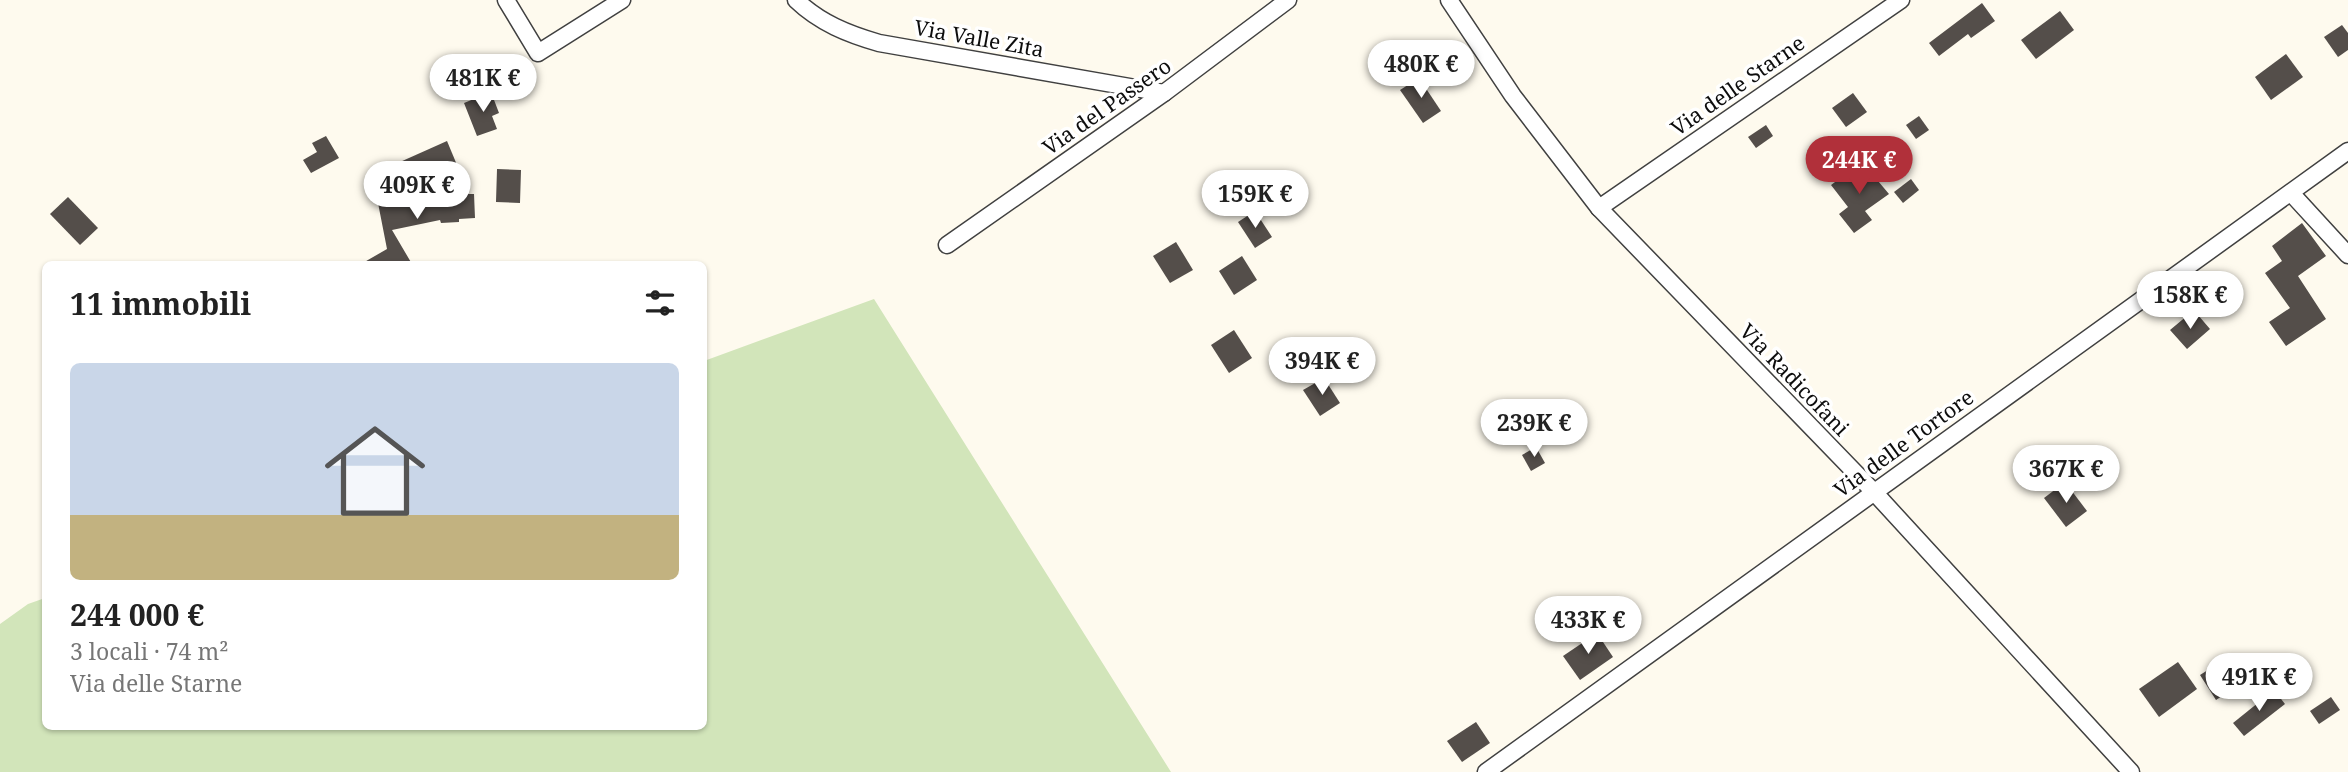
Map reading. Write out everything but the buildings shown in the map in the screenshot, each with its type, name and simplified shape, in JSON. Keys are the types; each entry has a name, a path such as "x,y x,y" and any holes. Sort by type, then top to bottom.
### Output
{"street":[{"path":"506,0 538,53 622,0"},
{"name":"Via Valle Zita","path":"796,0 822,21 850,35 879,43 1164,93"},
{"name":"Via del Passero","path":"947,245 1164,93 1288,0"},
{"name":"Via Radicofani","path":"1449,0 1513,96 1599,208 1874,492 2131,772"},
{"name":"Via delle Starne","path":"1599,208 1901,0"},
{"name":"Via delle Tortore","path":"1486,772 2348,151"},
{"path":"2291,193 2348,255"}],"green space":[{"path":"874,299 1171,772 0,772 0,624 28,604 42,599 42,730 707,730 707,360"}]}
